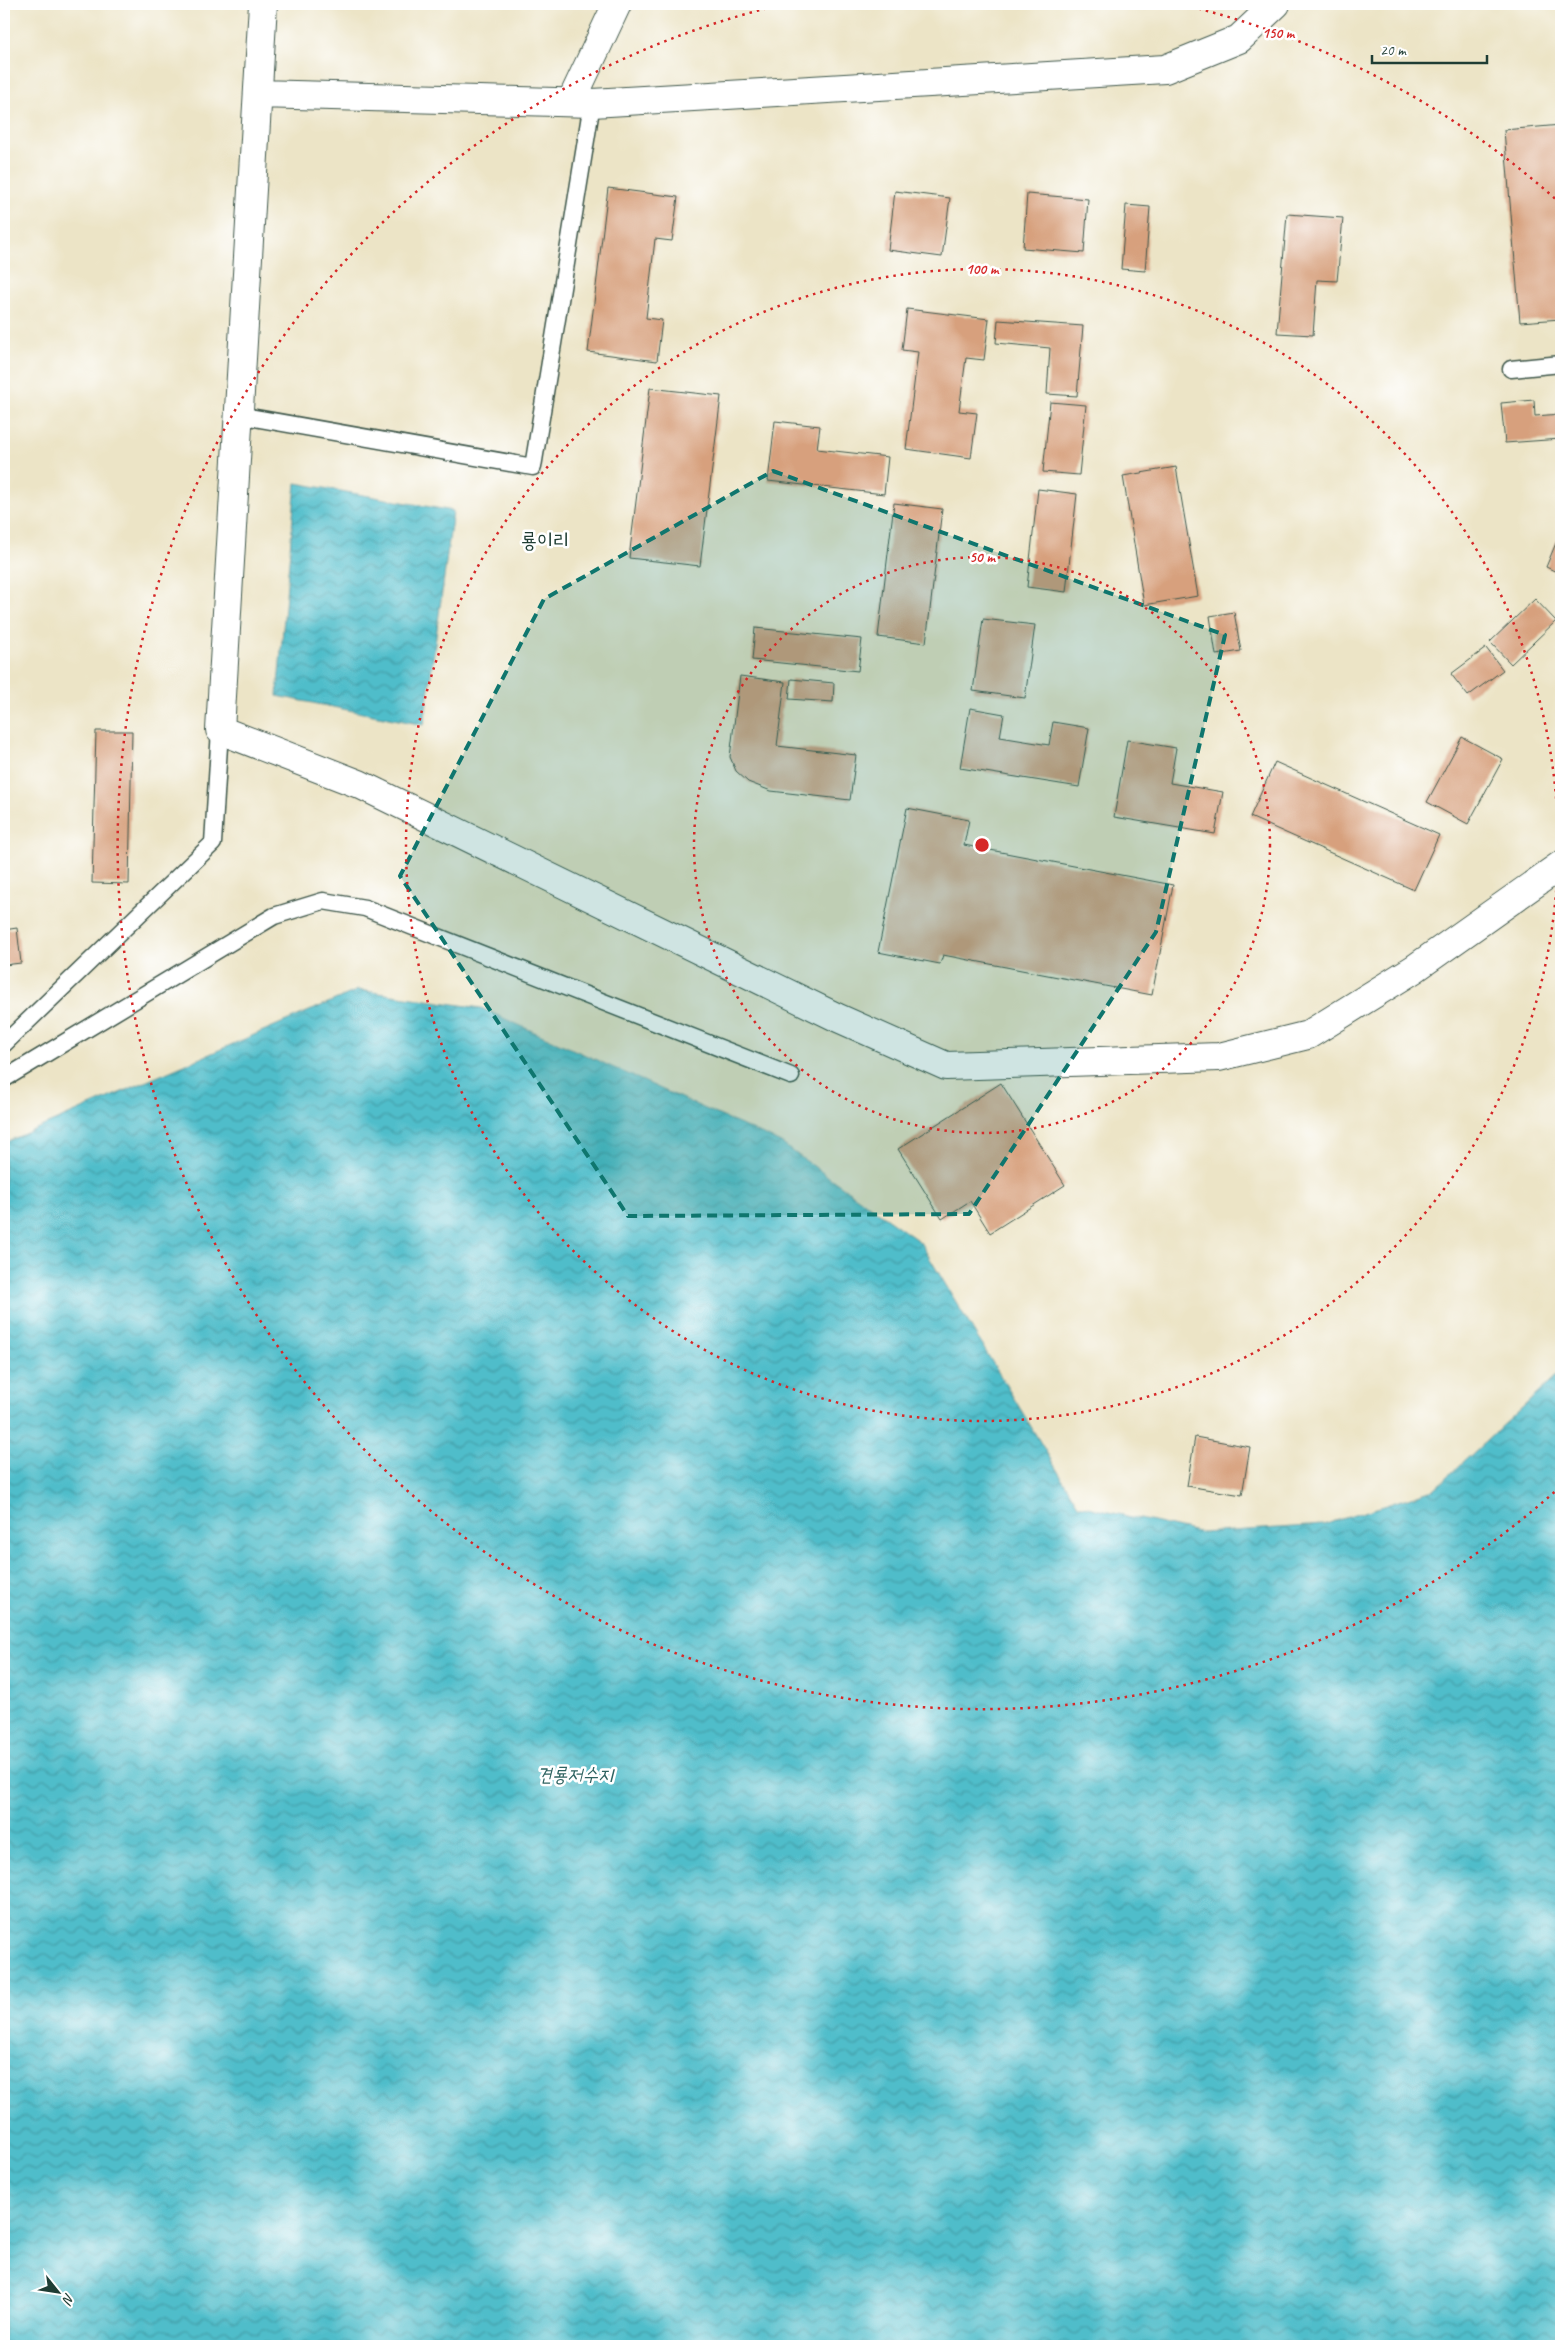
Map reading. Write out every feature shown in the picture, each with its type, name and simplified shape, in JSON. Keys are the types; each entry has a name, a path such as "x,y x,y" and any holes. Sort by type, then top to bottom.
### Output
{"street":[{"path":"263,4 220,730 359,784 836,1017 946,1066 1219,1057 1308,1035 1414,969 1561,865"},
{"path":"581,102 617,4"},
{"path":"258,94 581,102 1165,69 1238,39 1276,4"}],"lane":[{"path":"238,415 533,467 581,102"},
{"path":"1511,369 1561,364"},
{"path":"4,1044 213,844 220,730"},
{"path":"4,1079 274,916 323,901 365,908 791,1076"}],"highlighted area":[{"path":"773,471 1225,635 1156,932 969,1214 628,1216 400,876 544,599"}],"water":[{"path":"296,483 453,511 424,725 277,696"},
{"name":"견룡저수지","path":"358,990 481,1008 781,1143 920,1242 1078,1505 1202,1533 1323,1525 1433,1490 1561,1372 1561,2346 4,2346 4,1145 6,1142"}],"building":[{"path":"1561,125 1561,319 1520,322 1504,130"},
{"path":"608,188 678,197 672,241 655,239 646,318 662,320 657,361 588,352"},
{"path":"895,191 950,198 942,257 888,250"},
{"path":"1027,194 1088,199 1084,253 1023,248"},
{"path":"1126,205 1150,207 1145,271 1121,269"},
{"path":"1287,214 1343,218 1337,281 1317,280 1313,335 1277,333"},
{"path":"907,309 989,319 984,360 966,358 959,411 977,413 971,458 906,449 918,352 902,350"},
{"path":"998,320 1083,326 1077,396 1047,394 1050,348 996,343"},
{"path":"650,388 721,396 700,566 629,558"},
{"path":"1534,400 1535,416 1561,414 1561,439 1505,443 1501,403"},
{"path":"1050,402 1086,405 1079,475 1043,472"},
{"path":"775,421 820,426 817,449 888,457 884,494 768,481"},
{"path":"1176,467 1198,596 1144,605 1123,476"},
{"path":"1038,489 1077,494 1066,592 1027,587"},
{"path":"894,503 942,509 926,643 878,637"},
{"path":"1561,531 1561,574 1546,567"},
{"path":"1535,599 1556,621 1511,664 1490,642"},
{"path":"1234,612 1241,651 1216,655 1210,616"},
{"path":"983,619 1035,625 1025,698 973,691"},
{"path":"755,628 862,639 858,671 752,660"},
{"path":"1486,648 1503,670 1468,696 1451,674"},
{"path":"740,676 785,682 777,746 856,755 850,800 771,791 748,782 736,771 730,757"},
{"path":"791,679 834,683 833,702 789,699"},
{"path":"970,708 1004,714 1000,737 1049,745 1053,722 1089,728 1079,787 960,768"},
{"path":"96,731 132,731 129,884 92,883"},
{"path":"1462,737 1503,759 1468,824 1427,802"},
{"path":"1127,740 1176,748 1170,783 1223,792 1215,834 1114,817"},
{"path":"1275,762 1439,835 1414,890 1250,817"},
{"path":"907,808 969,820 964,845 1173,885 1152,995 943,955 940,964 878,952"},
{"path":"17,928 21,963 4,965 4,930"},
{"path":"1001,1083 1065,1185 990,1233 970,1201 942,1219 898,1149"},
{"path":"1195,1437 1250,1447 1242,1495 1187,1486"}],"district":[{"name":"룡이리","path":"545,540"}]}
